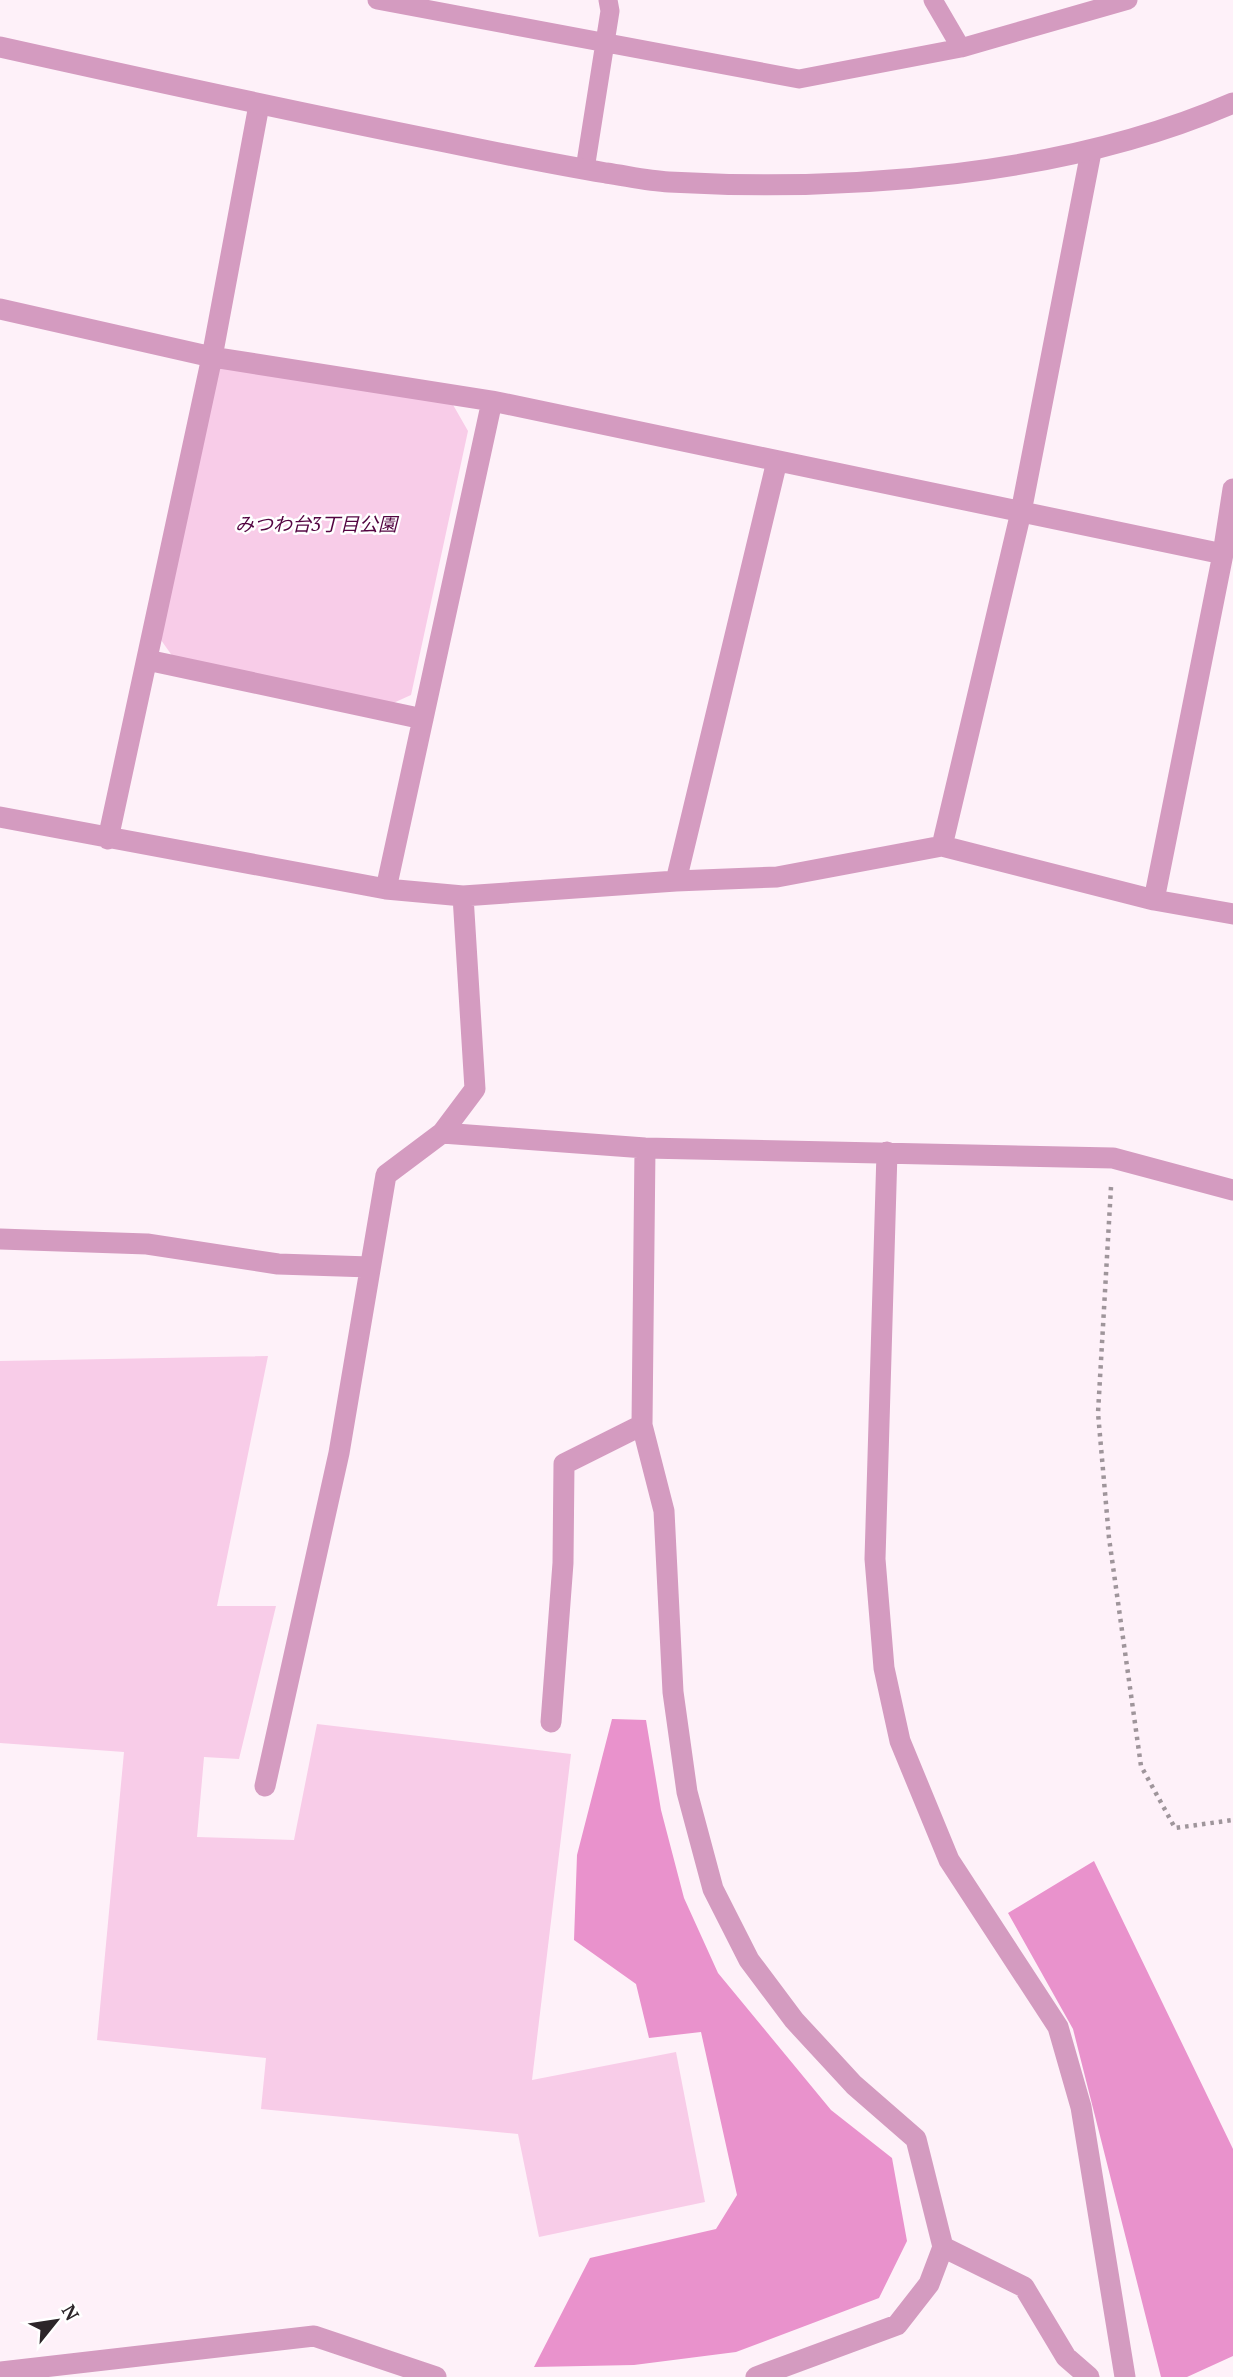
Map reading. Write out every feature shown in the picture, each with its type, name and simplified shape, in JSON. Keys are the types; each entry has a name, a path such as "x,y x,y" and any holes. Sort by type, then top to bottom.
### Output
{"street":[{"path":"0,47 259,105 584,169 666,182 795,184 955,174 1091,152 1186,124 1233,103"},
{"path":"108,839 212,357 259,105"},
{"path":"943,846 1021,512 1091,152"},
{"path":"0,309 212,357 492,401 1223,554"},
{"path":"386,889 492,401"},
{"path":"676,881 777,461"},
{"path":"1154,900 1223,554 1233,489"},
{"path":"147,660 423,719"},
{"path":"0,817 386,889 463,897 676,881 778,877 943,846 1154,900 1233,914"},
{"path":"265,1786 339,1453 386,1175 442,1133 475,1089 463,897"},
{"path":"442,1133 646,1148 1113,1158 1233,1191"},
{"path":"646,1148 642,1425 664,1511 673,1692 687,1792 713,1889 749,1960 794,2020 854,2085 916,2139 943,2247 929,2284 897,2325 756,2377"},
{"path":"887,1152 875,1559 884,1668 900,1741 949,1860 1058,2027 1081,2108 1125,2377"},
{"path":"0,1239 147,1244 278,1264 370,1267"},
{"path":"551,1722 563,1563 564,1464 642,1425"},
{"path":"943,2247 1024,2287 1066,2357 1089,2377"},
{"path":"0,2372 314,2336 436,2377"}],"lane":[{"path":"377,0 403,2 799,79 961,48 1128,0"},
{"path":"584,169 605,40 608,0"},
{"path":"933,0 961,48"}],"path":[{"path":"1113,1158 1098,1413 1109,1538 1141,1766 1175,1828 1233,1820"}],"green space":[{"name":"みつわ台3丁目公園","path":"230,363 452,403 468,431 411,695 391,704 173,657 161,640 215,371"},
{"path":"268,1356 217,1606 276,1606 239,1759 204,1757 197,1837 294,1840 317,1724 571,1754 532,2080 676,2052 705,2202 539,2237 518,2134 261,2109 266,2058 97,2040 124,1752 0,1743 0,1361"}],"shaded area":[{"path":"612,1719 646,1720 661,1810 684,1898 718,1973 831,2110 892,2158 907,2241 879,2298 736,2352 634,2365 534,2367 590,2258 716,2229 737,2195 701,2032 649,2038 636,1984 574,1940 577,1855"},
{"path":"1094,1861 1233,2149 1233,2356 1187,2377 1161,2377 1073,2029 1008,1913"}]}
